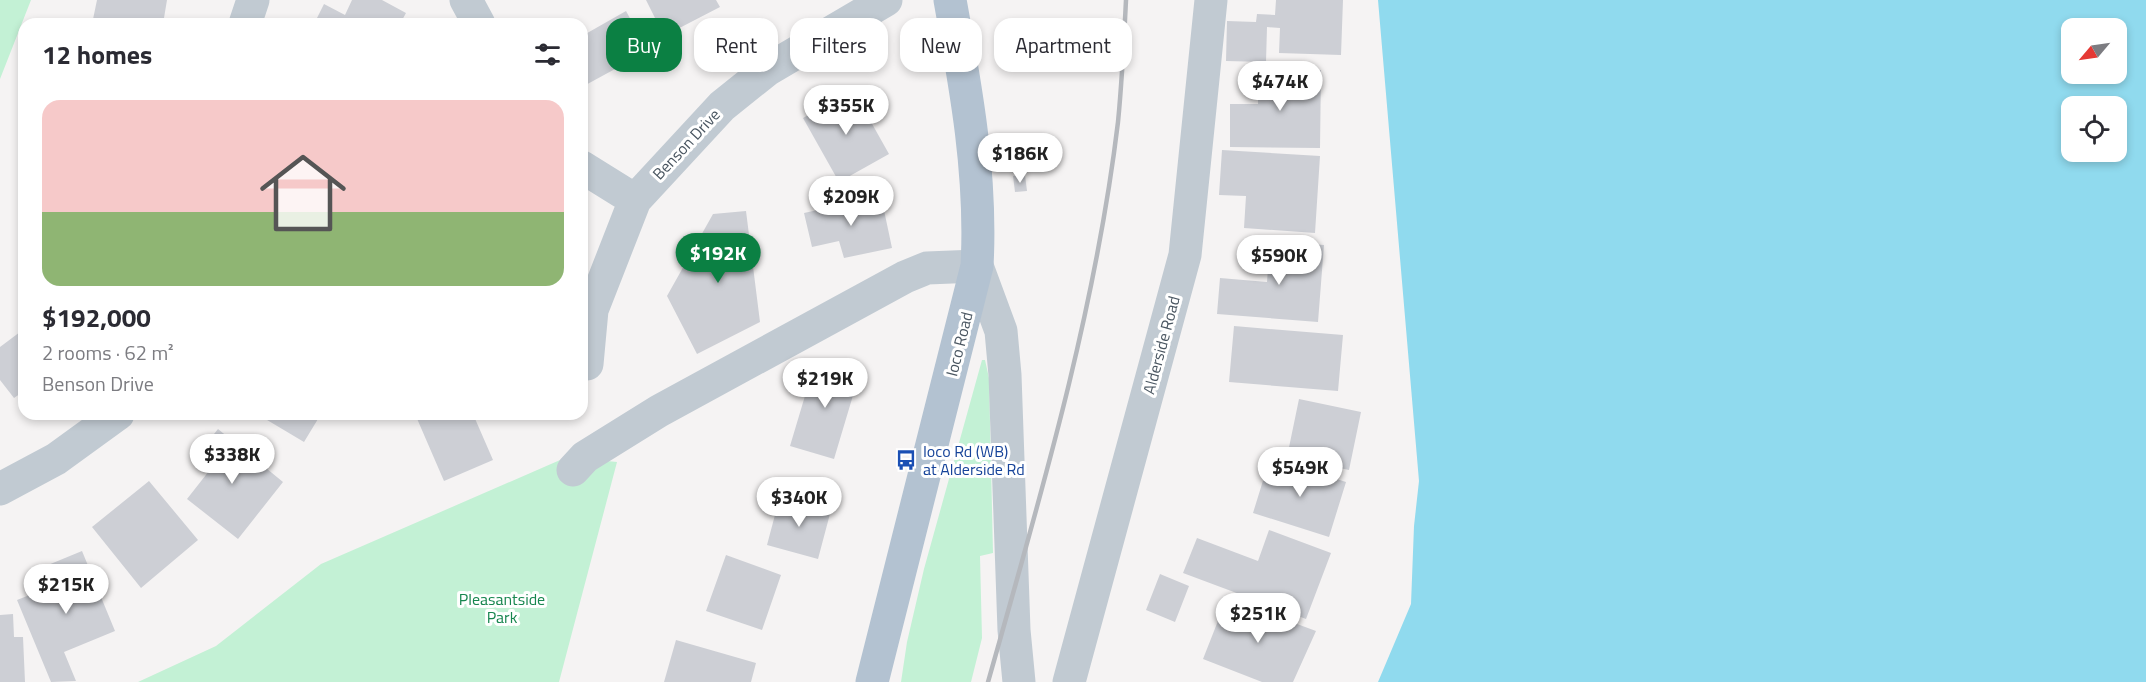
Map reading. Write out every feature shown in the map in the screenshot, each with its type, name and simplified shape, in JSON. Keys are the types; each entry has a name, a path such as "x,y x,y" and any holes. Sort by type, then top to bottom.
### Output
{"main road":[{"name":"Ioco Road","path":"872,682 977,266 979,233 972,122 950,0"}],"street":[{"path":"246,18 253,0"},
{"path":"466,0 476,18"},
{"name":"Benson Drive","path":"588,353 592,310 635,200 722,106 768,70 886,0"},
{"name":"Alderside Road","path":"1069,682 1185,255 1211,0"},
{"path":"588,171 635,200"},
{"path":"573,470 585,457 659,411 904,277 927,268 977,266 1001,331 1005,375 1014,630 1019,682"},
{"path":"0,489 56,459 110,420"}],"green space":[{"path":"0,0 31,0 24,18 18,18 18,33 0,79"},
{"path":"982,360 985,360 989,378 993,553 980,556 982,638 971,682 901,682 907,642 924,569"},
{"name":"Pleasantside Park","path":"567,457 617,462 559,682 138,682 216,646 321,564"}],"water":[{"path":"1378,0 2146,0 2146,682 1378,682 1411,604 1414,526 1419,481"}],"building":[{"path":"97,0 167,0 164,18 93,18"},
{"path":"352,0 382,0 406,13 403,18 317,18 324,4 345,15"},
{"path":"646,0 716,0 720,7 699,18 694,18 694,20 682,27 682,18 655,18"},
{"path":"1276,0 1343,0 1341,55 1279,53 1280,28 1267,27 1266,62 1226,61 1227,21 1256,22 1257,14 1275,15"},
{"path":"626,11 630,18 614,18"},
{"path":"606,22 606,72 610,72 588,84 588,33"},
{"path":"1258,70 1321,70 1320,148 1230,147 1230,104 1258,104"},
{"path":"853,90 889,154 839,182 803,118"},
{"path":"1222,150 1320,156 1315,233 1244,228 1246,196 1219,195"},
{"path":"1025,175 1027,191 1015,192 1013,176"},
{"path":"881,196 892,248 844,258 839,241 812,247 804,213"},
{"path":"746,211 760,322 697,354 667,296 713,214"},
{"path":"1270,241 1324,245 1318,322 1217,314 1220,278 1267,282"},
{"path":"1234,326 1343,335 1338,391 1229,382"},
{"path":"18,334 18,395 14,398 0,380 0,347"},
{"path":"816,359 860,372 834,459 790,446"},
{"path":"1299,399 1361,412 1349,470 1287,457"},
{"path":"267,420 317,420 304,442"},
{"path":"418,420 476,420 493,460 444,481"},
{"path":"218,429 283,482 238,539 187,499 209,471 194,459"},
{"path":"1270,458 1346,482 1329,537 1253,513"},
{"path":"149,481 198,540 141,588 92,527"},
{"path":"780,496 831,510 818,559 767,545"},
{"path":"1269,530 1331,553 1306,619 1183,573 1197,538 1258,561"},
{"path":"82,551 115,631 64,652 76,681 51,682 17,600 50,587 57,602 62,600 48,565"},
{"path":"726,555 781,575 762,630 706,611"},
{"path":"1160,574 1189,586 1175,622 1146,610"},
{"path":"1227,598 1316,631 1293,682 1262,682 1203,659"},
{"path":"13,614 14,637 23,637 25,682 0,682 0,615"},
{"path":"676,640 756,663 751,682 664,682"}],"railway":[{"path":"988,682 1064,405 1095,264 1118,122 1126,0"}],"place":[{"name":"Ioco Rd (WB) at Alderside Rd","path":"906,460"}]}
